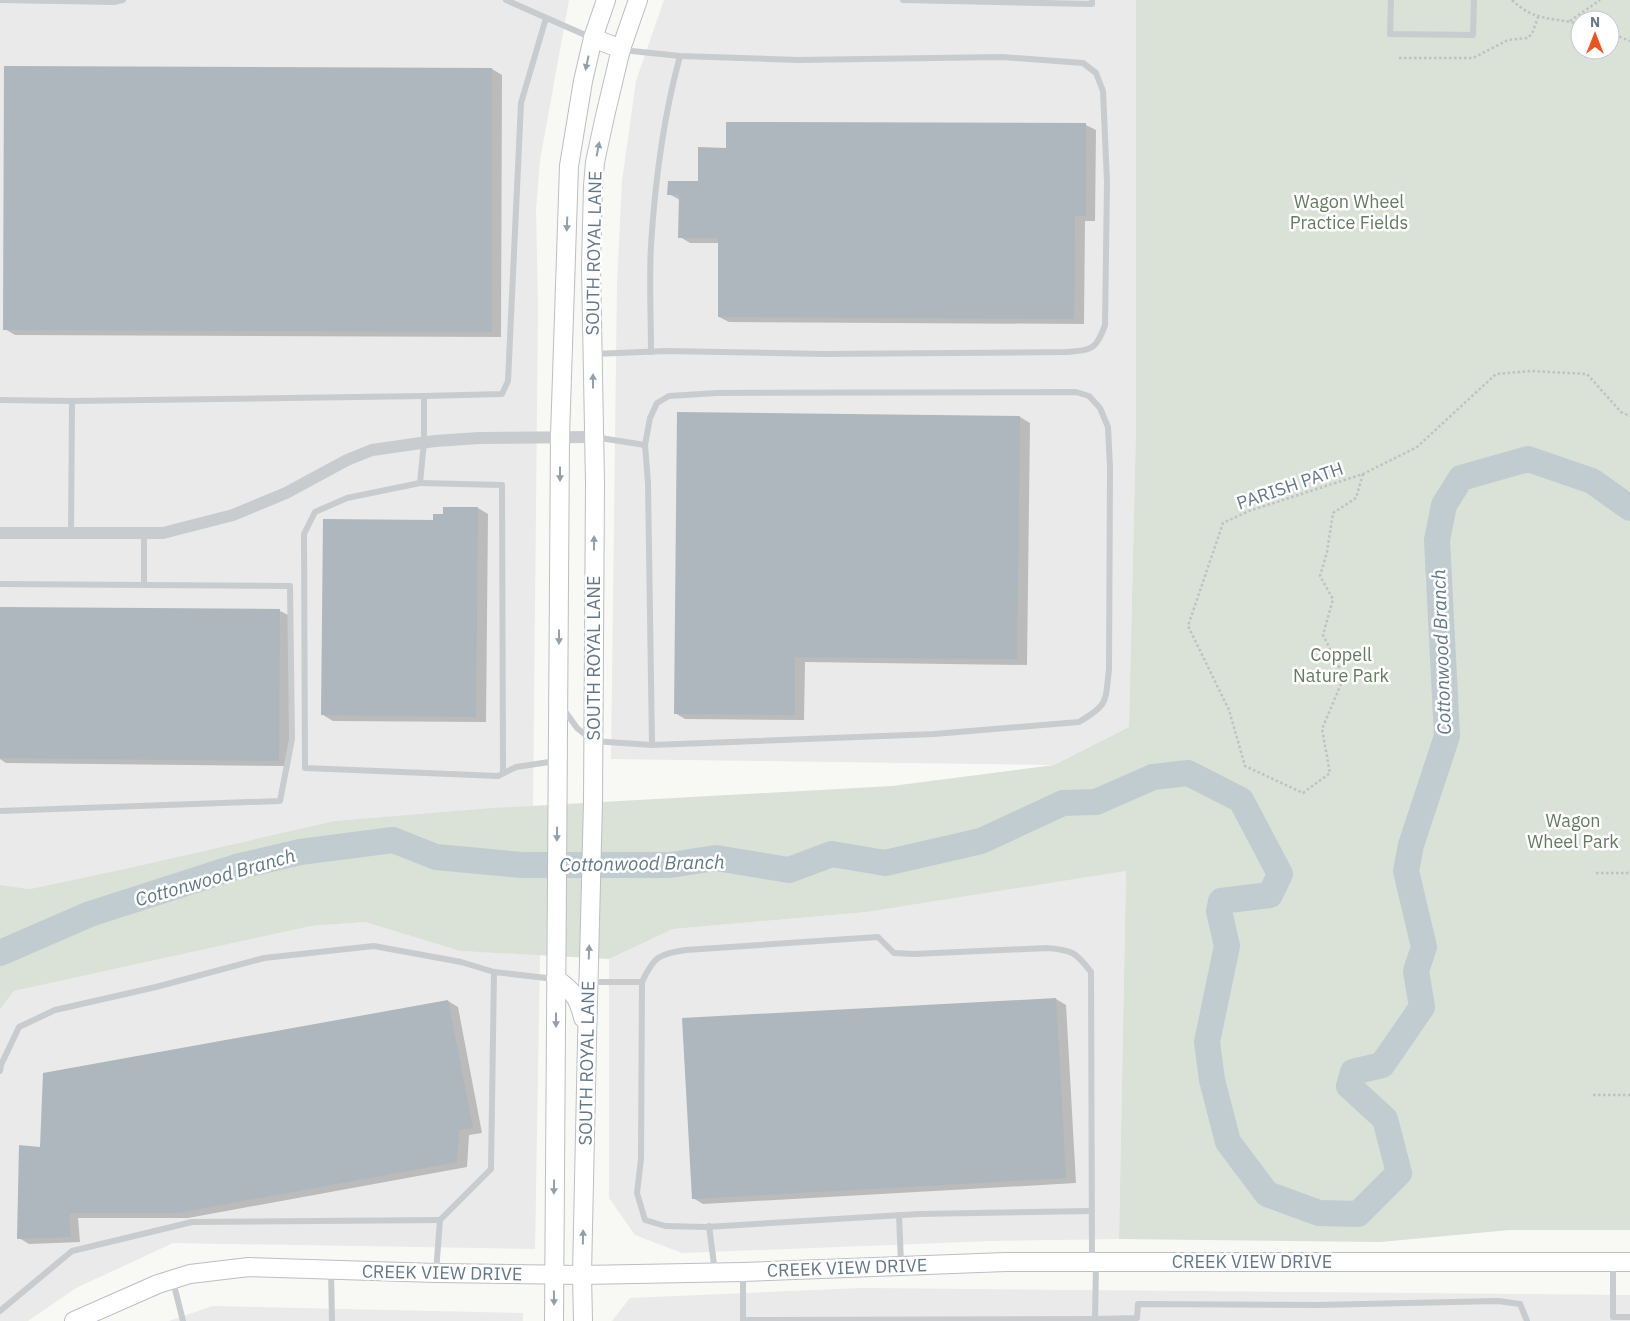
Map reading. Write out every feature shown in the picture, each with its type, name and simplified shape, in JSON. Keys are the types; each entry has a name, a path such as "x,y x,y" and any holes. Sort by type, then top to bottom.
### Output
{"main road":[{"name":"SOUTH ROYAL LANE","path":"554,1321 560,436 569,166 592,38 606,0"},
{"name":"SOUTH ROYAL LANE","path":"584,1321 582,1275 593,802 595,492 590,267 595,162 621,50 638,0"},
{"path":"592,38 621,50"},
{"path":"556,979 571,989 580,1005 587,1040"},
{"name":"CREEK VIEW DRIVE","path":"74,1321 158,1284 190,1274 249,1267 436,1274 582,1275 743,1272 1006,1262 1622,1262"}],"street":[{"path":"0,533 163,533 233,515 286,492 346,460 372,450 424,442 479,438 593,437"}],"lane":[{"path":"0,0 114,2 123,0"},
{"path":"506,0 592,38"},
{"path":"903,0 1092,4 1092,0"},
{"path":"1391,0 1390,34 1474,34 1474,0"},
{"path":"0,400 72,401 502,394 508,381 522,103 546,18"},
{"path":"592,354 651,352 823,354 1066,352 1088,350 1100,341 1105,325 1107,182 1103,91 1096,73 1083,63 1002,57 798,60 680,56 621,50"},
{"path":"651,352 651,246 659,157 680,56"},
{"path":"558,702 576,728 593,741 652,745 934,734 1078,722 1099,710 1105,699 1108,669 1110,468 1108,427 1100,408 1089,396 1076,392 717,393 669,396 657,403 650,418 645,445 648,483 652,745"},
{"path":"420,483 424,442 424,396"},
{"path":"71,534 72,401"},
{"path":"593,437 645,445"},
{"path":"503,773 502,485 420,483 347,498 315,512 304,534 305,768 498,776 516,767 558,761"},
{"path":"144,533 144,585"},
{"path":"0,584 290,586 292,739 280,801 0,811"},
{"path":"1091,1210 899,1215 709,1226 665,1226 645,1220 637,1193 641,1159 642,982 651,964 665,953 696,949 878,938 894,953 914,954 1047,948 1067,949 1081,958 1091,972 1091,1210 1095,1319"},
{"path":"0,1071 19,1027 55,1010 156,987 264,958 374,946 461,962 494,972 556,979"},
{"path":"436,1274 440,1220 491,1169 494,972"},
{"path":"588,982 642,982"},
{"path":"899,1215 901,1265"},
{"path":"0,1311 72,1251 192,1222 440,1220"},
{"path":"709,1226 715,1272"},
{"path":"1622,1262 1613,1319 1630,1317"},
{"path":"331,1270 332,1321"},
{"path":"743,1272 743,1321 1129,1320 1137,1318 1138,1304 1318,1305 1498,1300 1520,1304 1527,1321"},
{"path":"172,1280 182,1321"}],"path":[{"path":"1512,0 1538,17 1570,22"},
{"path":"1586,10 1600,0"},
{"path":"1399,58 1473,58 1508,40 1528,38 1532,34 1538,17"},
{"name":"PARISH PATH","path":"1363,474 1356,498 1333,513 1327,552 1320,576 1333,599 1323,635 1344,677 1322,728 1330,773 1303,793 1245,766 1229,710 1188,626 1223,523 1249,511 1363,474 1417,447 1496,374 1531,371 1587,374 1621,412 1630,416"},
{"path":"1596,873 1630,873"},
{"path":"1593,1095 1630,1095"}],"shaded area":[{"path":"0,0 569,0 540,160 536,210 538,305 533,806 334,821 30,889 0,885"},
{"path":"664,0 1136,0 1136,425 1129,727 1054,765 611,759 617,284 622,181 636,81"},
{"path":"1126,871 1119,1239 991,1241 682,1253 635,1235 609,1198 609,959 673,929 867,912"},
{"path":"365,922 460,951 540,955 535,1249 173,1243 76,1288 28,1321 0,1321 0,1009 14,991 311,926"},
{"path":"863,1288 1630,1295 1630,1321 612,1321 630,1298"},
{"path":"213,1306 523,1313 523,1321 169,1321"}],"green space":[{"path":"1136,0 1630,0 1630,1230 1510,1230 1380,1242 1119,1239 1126,871 867,912 673,929 609,959 460,951 365,922 311,926 14,991 0,1009 0,885 30,889 334,821 493,808 892,786 1054,765 1129,727 1136,425"}],"building":[{"path":"4,66 492,68 492,332 3,330"},
{"path":"726,122 1086,123 1086,216 1075,216 1074,319 718,317 718,238 678,238 679,195 667,195 668,181 698,181 698,147 726,148"},
{"path":"677,412 1020,416 1017,659 795,657 795,715 674,714"},
{"path":"443,507 478,507 476,717 321,715 323,519 433,520 433,514 443,514"},
{"path":"0,607 280,609 279,761 0,758"},
{"path":"1056,998 1066,1178 692,1199 682,1018"},
{"path":"448,1000 473,1128 459,1130 457,1162 177,1213 69,1213 71,1237 17,1239 19,1145 40,1147 43,1073"}],"waterway":[{"name":"Cottonwood Branch","path":"0,953 90,914 236,867 300,852 393,840 436,857 522,865 670,865 716,858 789,870 832,854 885,863 981,841 1063,803 1096,802 1153,777 1188,773 1241,800 1280,874 1270,895 1221,901 1219,911 1227,946 1207,1042 1212,1080 1228,1142 1267,1194 1319,1213 1358,1214 1399,1173 1385,1119 1349,1086 1353,1072 1382,1065 1422,1007 1416,971 1424,947 1406,871 1411,845 1447,736 1437,540 1444,505 1461,478 1528,459 1592,481 1630,508"}],"park label":[{"name":"Wagon Wheel Practice Fields","path":"1349,212"},
{"name":"Coppell Nature Park","path":"1341,665"},
{"name":"Wagon Wheel Park","path":"1573,831"}]}
